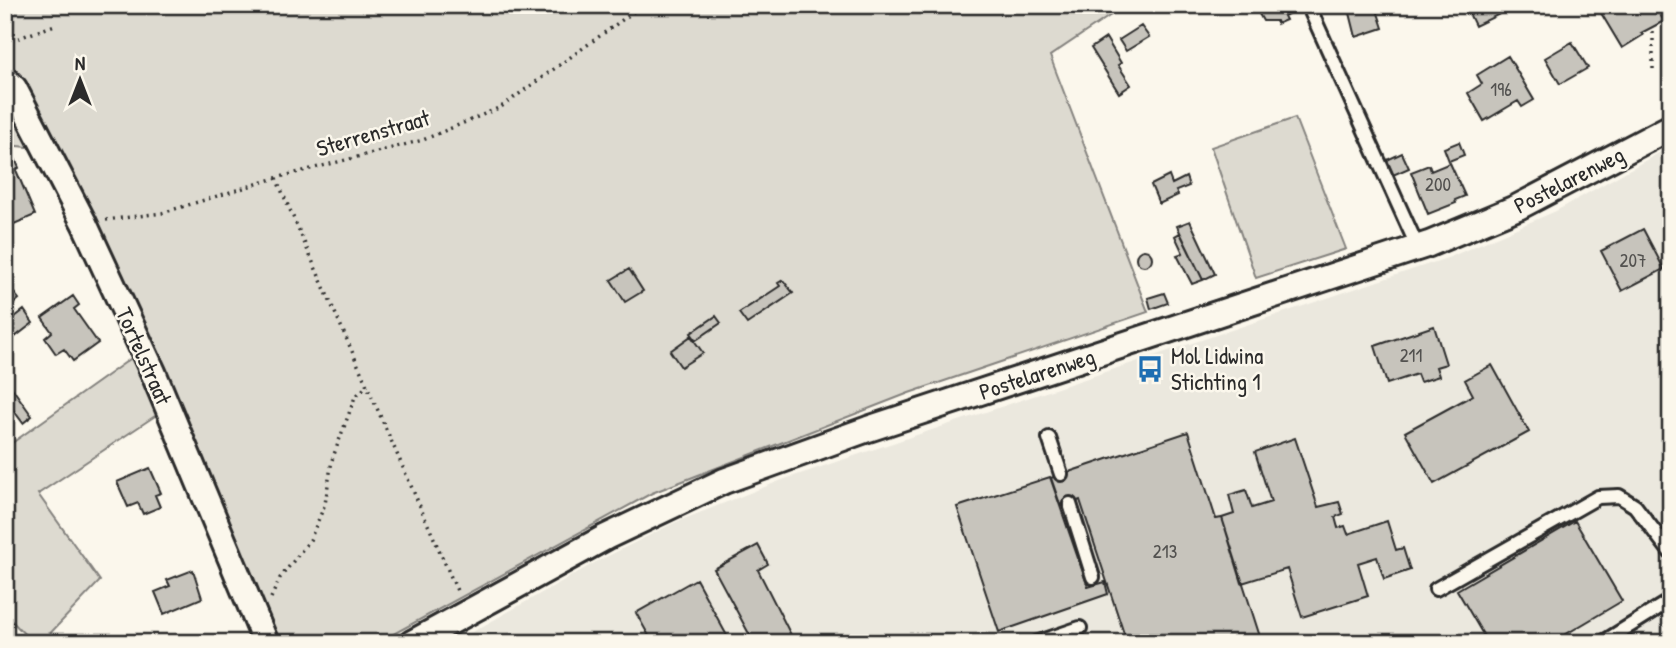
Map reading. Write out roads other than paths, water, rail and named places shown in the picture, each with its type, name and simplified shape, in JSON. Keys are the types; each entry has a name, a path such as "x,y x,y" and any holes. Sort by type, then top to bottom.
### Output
{"street":[{"name":"Tortelstraat","path":"5,79 14,88 84,223 153,372 262,634"},
{"name":"Postelarenweg","path":"412,643 662,509 766,465 1418,248 1518,207 1671,127"}],"lane":[{"path":"1308,5 1418,248"},
{"path":"1049,438 1060,474"},
{"path":"1436,589 1598,497 1619,496 1635,506 1671,553"},
{"path":"1070,504 1093,577"},
{"path":"1602,643 1671,600"},
{"path":"1036,643 1080,628"}],"place":[{"name":"Mol Lidwina Stichting 1","path":"1150,369"}]}
